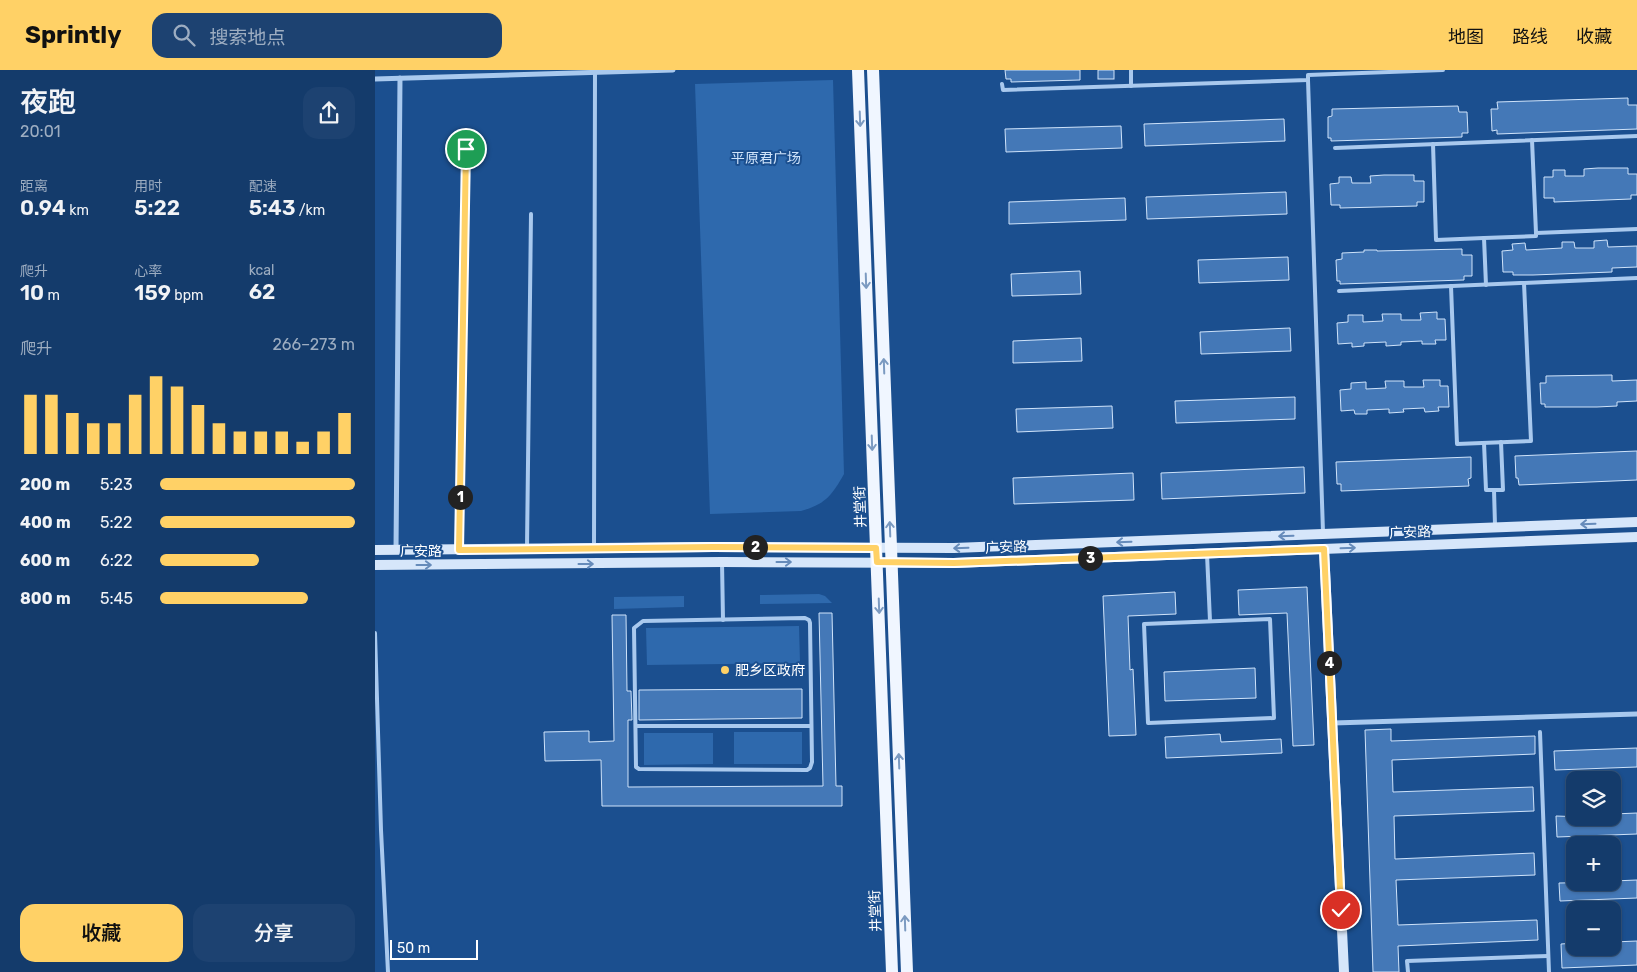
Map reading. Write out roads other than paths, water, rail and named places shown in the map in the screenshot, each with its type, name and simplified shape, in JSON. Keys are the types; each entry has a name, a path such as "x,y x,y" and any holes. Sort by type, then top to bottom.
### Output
{"main road":[{"name":"井堂街","path":"858,70 893,972"},
{"path":"873,70 907,972"},
{"name":"广安路","path":"375,550 954,548 1637,522"},
{"name":"广安路","path":"375,565 722,562 954,563 1637,537"},
{"path":"1324,549 1344,972"}],"street":[{"path":"375,79 673,70"},
{"path":"396,550 400,78"},
{"path":"1332,723 1637,714"}],"lane":[{"path":"1131,70 1131,86"},
{"path":"1323,534 1308,75 1443,70"},
{"path":"594,549 595,72"},
{"path":"1002,84 1003,90 1308,80"},
{"path":"1335,148 1637,136"},
{"path":"1532,140 1536,233"},
{"path":"1433,144 1436,240 1536,236 1536,233 1637,229"},
{"path":"459,550 466,149"},
{"path":"527,549 531,214"},
{"path":"1484,238 1486,285"},
{"path":"1339,290 1637,278"},
{"path":"1451,286 1457,444 1484,443 1531,441 1525,283"},
{"path":"1484,443 1486,490 1503,490 1501,442"},
{"path":"1494,490 1495,528"},
{"path":"1207,554 1210,621"},
{"path":"722,562 723,620"},
{"path":"805,618 809,620 811,726 811,762 810,768 807,770 639,769 636,764 634,628 643,621 805,618"},
{"path":"1270,619 1274,718 1148,723 1144,624 1210,621 1270,619"},
{"path":"375,633 381,830 388,972"},
{"path":"636,726 811,726"},
{"path":"1540,732 1549,972"},
{"path":"1408,972 1407,961 1549,956"}],"place":[{"name":"肥乡区政府","path":"725,670"}],"park label":[{"name":"平原君广场","path":"766,158"}]}
